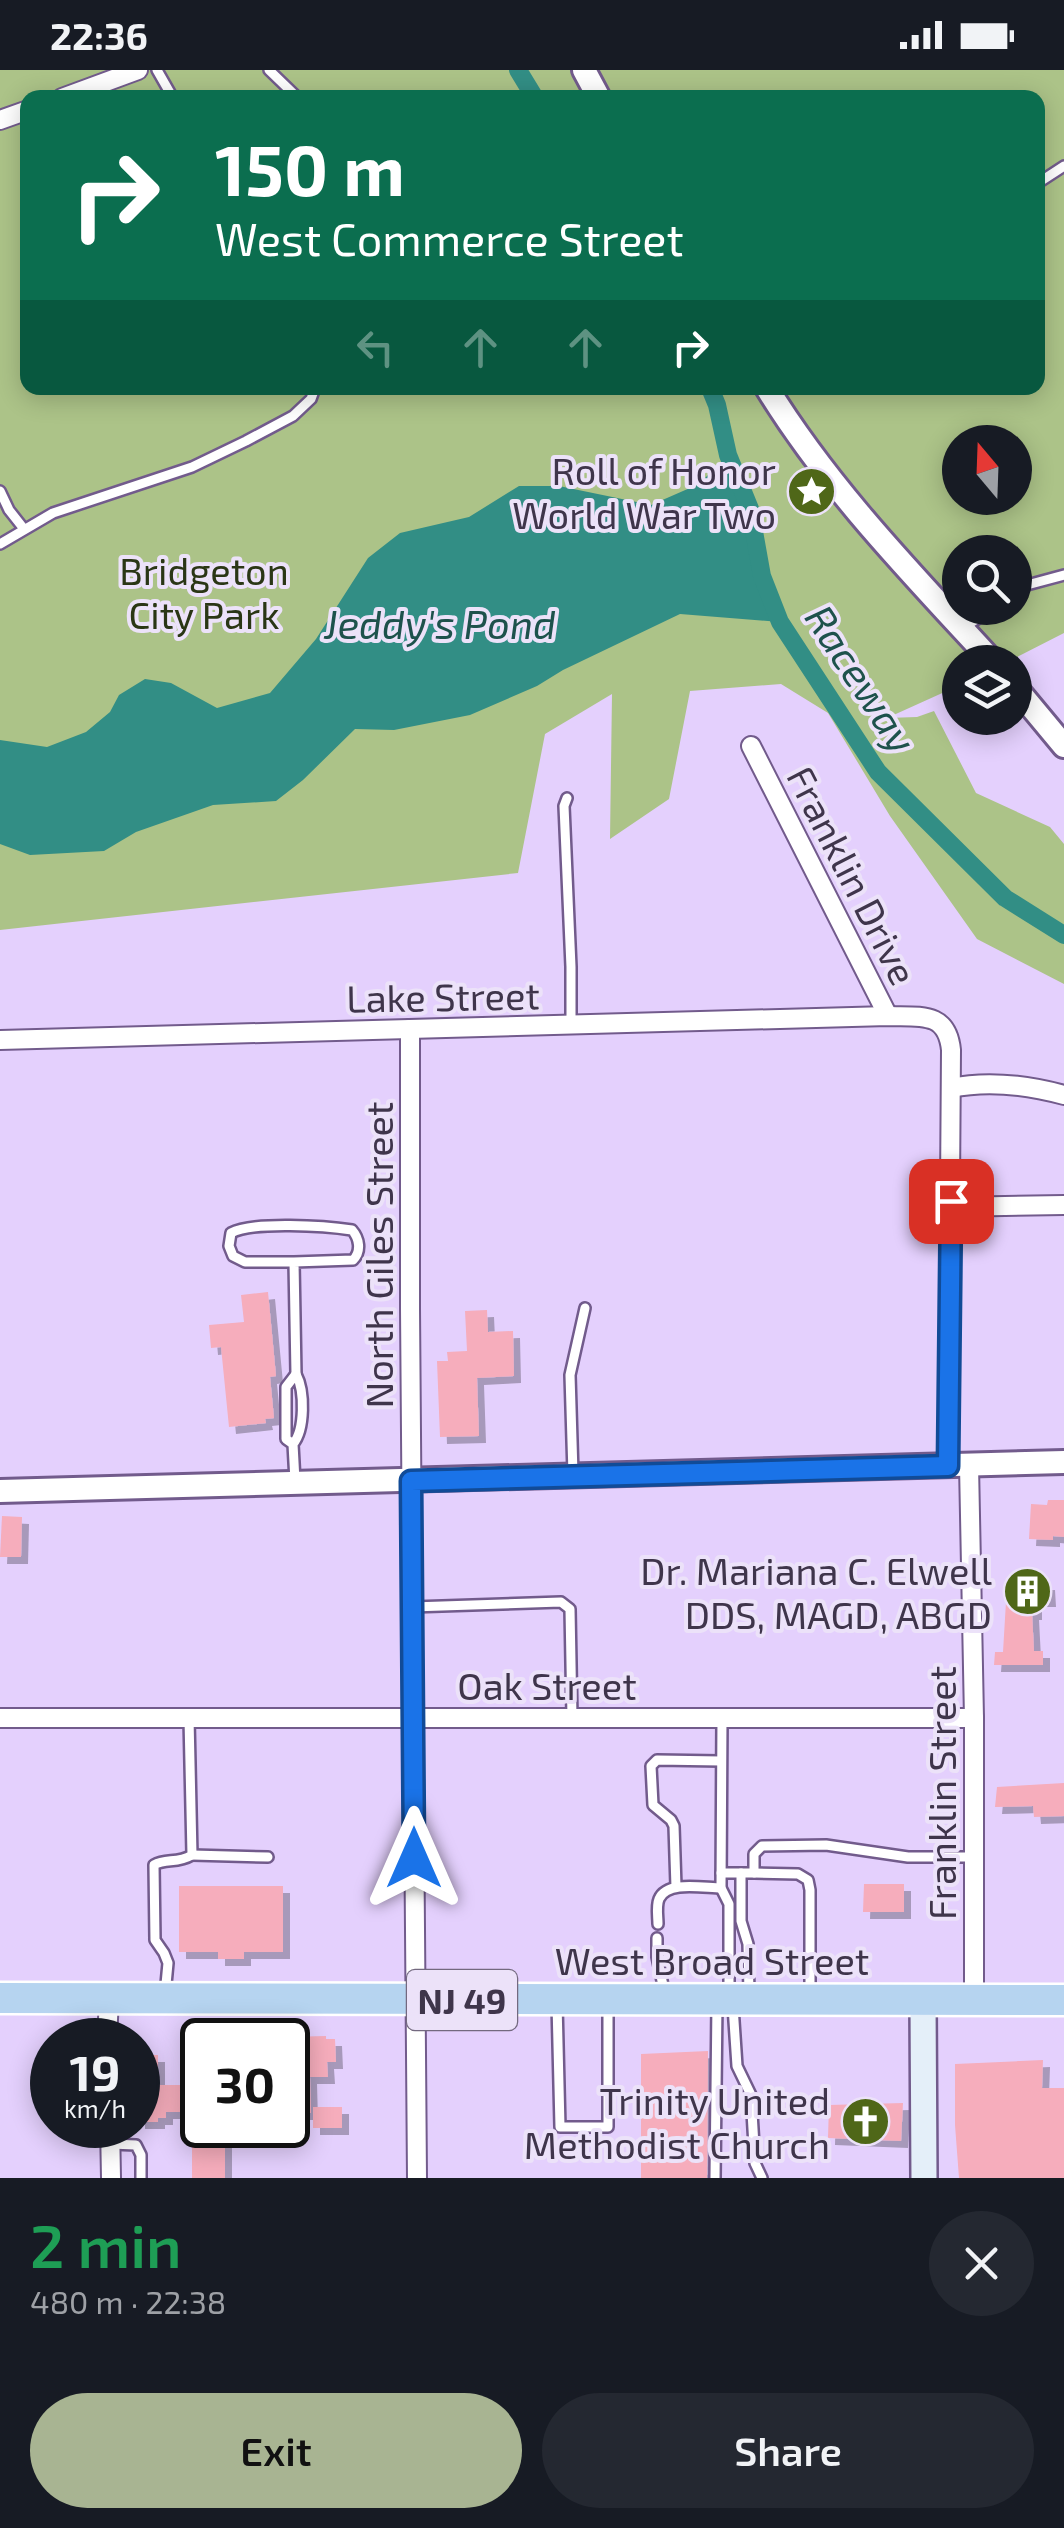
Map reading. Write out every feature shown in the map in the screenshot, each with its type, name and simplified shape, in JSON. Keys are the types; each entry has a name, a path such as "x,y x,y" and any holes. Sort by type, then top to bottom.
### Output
{"highway":[{"name":"West Broad Street","path":"0,1998 1064,2000"}],"main road":[{"path":"923,2000 924,2178"}],"street":[{"path":"84,90 138,70"},
{"path":"772,395 873,532 943,602 977,645"},
{"path":"1032,707 1064,746"},
{"name":"Franklin Drive","path":"751,746 888,1016 942,1022 950,1040 959,1466"},
{"name":"Lake Street","path":"0,1040 888,1016"},
{"name":"North Giles Street","path":"410,1029 417,2178"},
{"path":"951,1088 1012,1084 1064,1094"},
{"path":"951,1207 1064,1205"},
{"path":"0,1492 1064,1462"},
{"name":"Franklin Street","path":"959,1466 974,1718 974,2000"},
{"name":"Oak Street","path":"0,1718 974,1718"},
{"path":"108,2018 110,1999"},
{"path":"110,2148 111,2178"}],"lane":[{"path":"269,70 290,90"},
{"path":"0,544 54,513 192,467 293,416 312,395"},
{"path":"0,491 24,529"},
{"path":"1032,584 1064,575"},
{"path":"962,629 968,625"},
{"path":"566,798 571,1025"},
{"path":"331,1226 356,1234 358,1248 354,1260 294,1262 245,1262 233,1256 229,1246 231,1232 249,1227 331,1226"},
{"path":"294,1262 296,1374 302,1386 300,1436 293,1444 295,1484"},
{"path":"573,1477 570,1375 585,1308"},
{"path":"293,1444 286,1439 286,1388 296,1374"},
{"path":"286,1418 301,1417"},
{"path":"412,1608 561,1602 570,1609 572,1718"},
{"path":"189,1718 192,1855"},
{"path":"722,1718 721,1888 729,1904 737,2066 751,2095 755,2163 762,2178"},
{"path":"676,1887 674,1826 653,1805 650,1766 658,1760 721,1761"},
{"path":"754,1874 754,1854 762,1846 826,1845 908,1856 974,1857"},
{"path":"164,1999 168,1963 155,1940 154,1865 182,1861 192,1855 268,1856"},
{"path":"721,1872 798,1874 808,1880 810,2000"},
{"path":"715,2178 732,2000 748,1944 741,1922 741,1874"},
{"path":"658,1924 660,1897 676,1887 721,1888"},
{"path":"657,1938 666,2000"},
{"path":"556,2000 560,2127 608,2127 608,2000"},
{"path":"137,2148 141,2178"}],"green space":[{"name":"Bridgeton City Park","path":"0,70 1064,70 1064,633 1032,649 1032,645 942,645 942,693 887,718 917,717 934,711 942,735 946,735 976,793 1050,827 1064,844 1064,984 977,939 890,816 828,713 781,684 690,691 669,799 610,839 612,694 545,734 518,873 0,930"}],"water":[{"name":"Jeddy's Pond","path":"728,455 750,509 762,576 780,622 680,614 470,715 394,730 355,729 276,801 213,805 136,832 104,851 30,855 0,844 0,740 47,747 86,732 110,712 119,695 145,679 171,683 217,708 270,693 316,639 368,558 400,533 469,517 519,486 559,486 651,505 699,484"}],"building":[{"path":"268,1292 276,1376 270,1377 274,1418 265,1419 266,1423 229,1427 221,1347 211,1348 209,1325 244,1322 241,1295"},
{"path":"487,1310 488,1332 513,1331 514,1376 477,1378 479,1436 440,1437 437,1361 448,1361 447,1352 467,1351 465,1311"},
{"path":"1048,1500 1064,1500 1064,1537 1029,1539 1031,1504 1047,1505"},
{"path":"2,1516 22,1517 21,1557 0,1557"},
{"path":"1048,1583 1049,1600 1035,1600 1032,1613 1034,1651 1043,1651 1043,1665 994,1665 995,1652 1003,1652 1007,1585"},
{"path":"1064,1783 1064,1816 1034,1817 1033,1806 995,1807 997,1787"},
{"path":"864,1884 904,1884 904,1912 863,1912"},
{"path":"179,1886 283,1886 283,1952 244,1952 244,1959 218,1959 218,1952 179,1952"},
{"path":"310,2036 335,2039 336,2062 327,2062 328,2077 310,2077"},
{"path":"708,2051 707,2178 641,2178 641,2054"},
{"path":"1043,2060 1042,2088 1064,2088 1064,2178 959,2178 955,2064"},
{"path":"160,2085 180,2085 180,2112 166,2112 166,2118 160,2118"},
{"name":"Trinity United Methodist Church","path":"903,2103 901,2141 828,2138 829,2105"},
{"path":"313,2107 342,2107 342,2128 313,2128"},
{"path":"192,2148 225,2148 225,2178 192,2178"}],"waterway":[{"name":"Raceway","path":"518,70 530,90"},
{"name":"Raceway","path":"713,395 728,455 750,509 762,576 780,622 878,772 1005,898 1064,935"}],"place":[{"name":"Roll of Honor World War Two","path":"811,492"},
{"name":"Dr. Mariana C. Elwell DDS, MAGD, ABGD","path":"1027,1592"},
{"name":"Trinity United Methodist Church","path":"865,2122"}],"route":[{"path":"414,1858 411,1481 948,1466 951,1201"}]}
